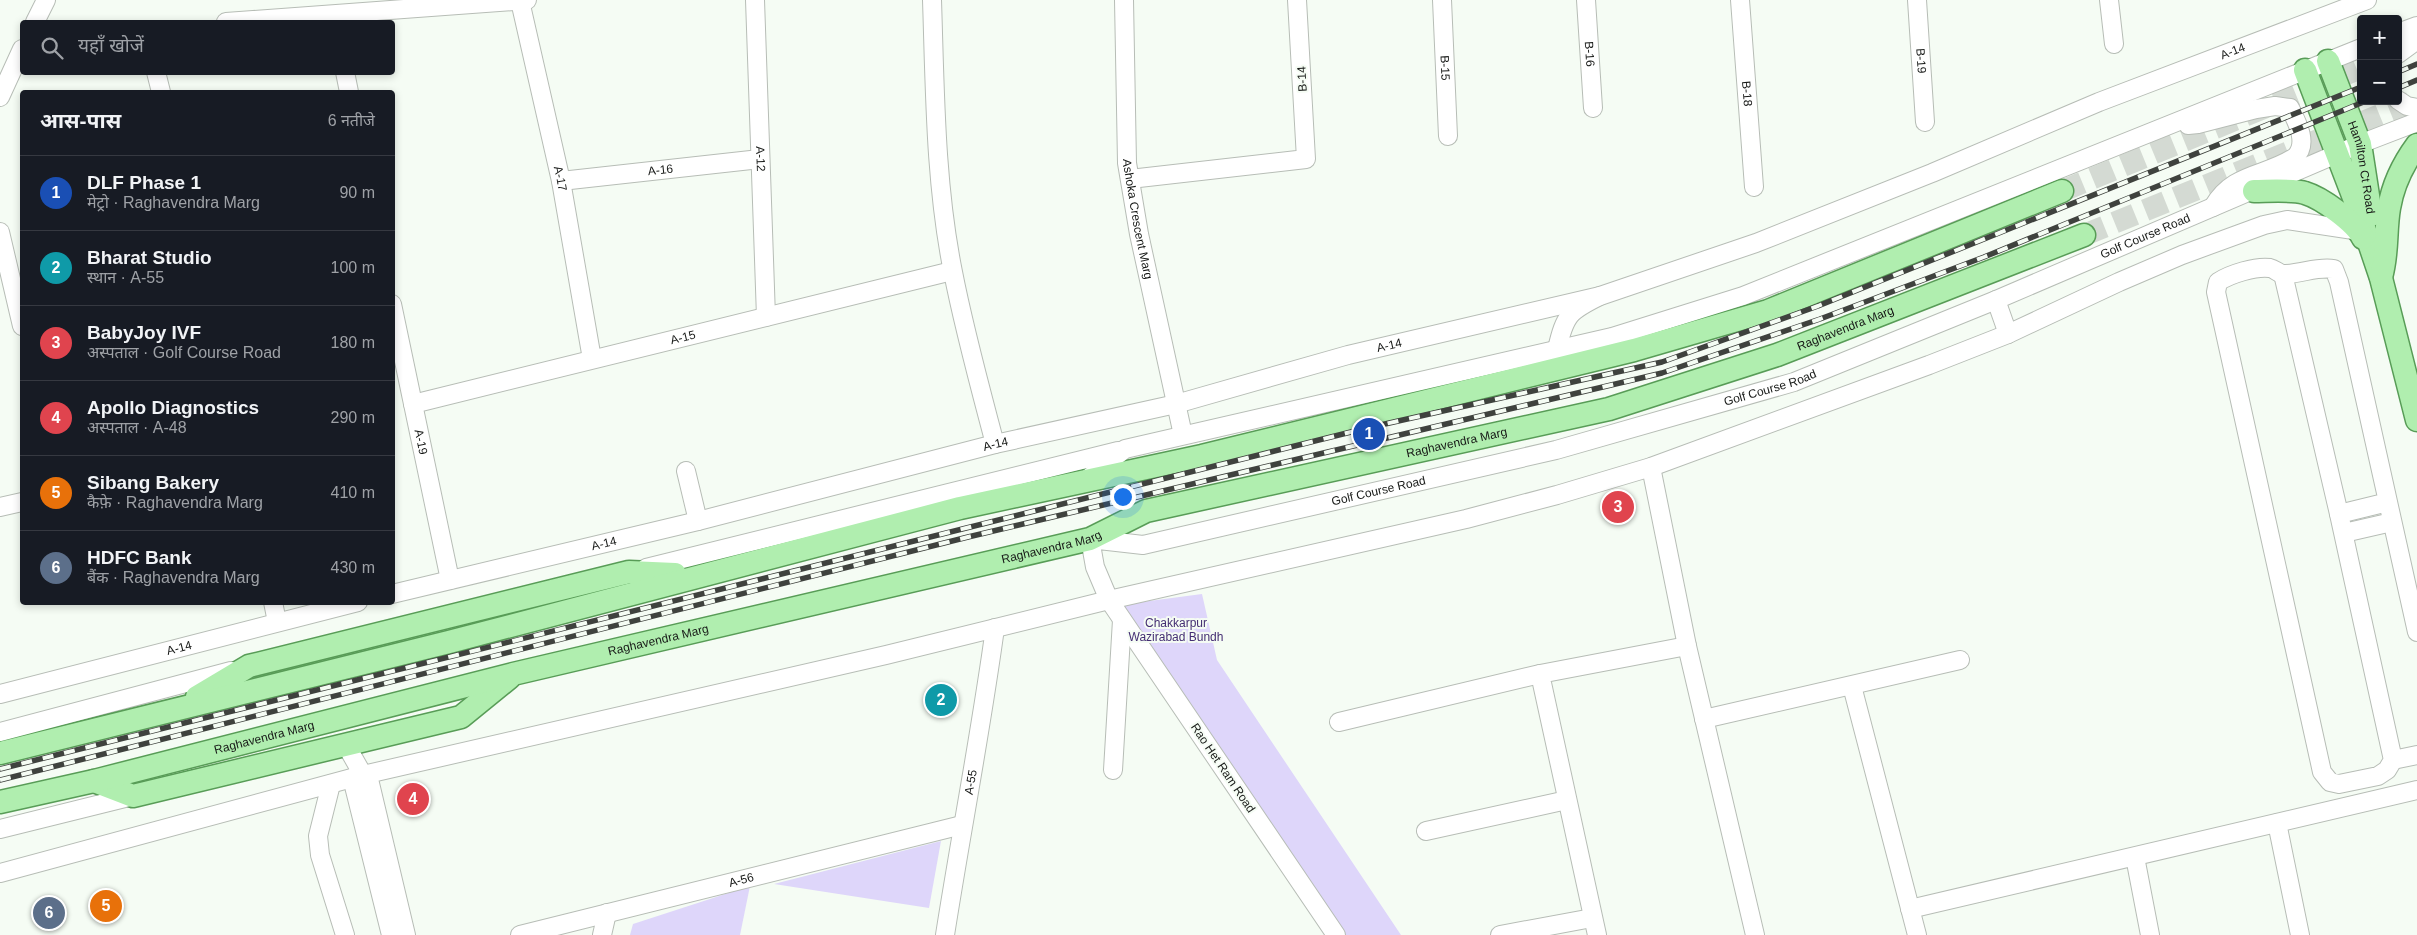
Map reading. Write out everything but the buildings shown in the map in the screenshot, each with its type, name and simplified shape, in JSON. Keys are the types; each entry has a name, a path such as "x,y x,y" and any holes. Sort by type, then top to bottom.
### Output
{"main road":[{"name":"Hamilton Ct Road","path":"2328,61 2360,144 2381,278"},
{"name":"Hamilton Ct Road","path":"2305,70 2381,278 2417,420"},
{"path":"2381,278 2387,257 2389,207 2401,167 2417,145"},
{"path":"0,753 449,642 960,508 1202,456 1634,350 1768,311 2062,190"},
{"path":"2254,191 2305,193 2342,214 2360,232 2381,278"},
{"name":"Raghavendra Marg","path":"0,802 94,781 513,674 1090,539 1146,511 1609,409 1777,356 2084,235"},
{"path":"177,709 249,666 629,572 699,575"},
{"path":"94,781 133,796 461,717 513,674"}],"street":[{"path":"36,20 46,0"},
{"path":"299,20 335,19 524,0"},
{"name":"A-17","path":"524,0 561,181 592,359"},
{"name":"A-12","path":"755,0 766,317"},
{"path":"932,0 936,121 943,201 952,271 995,444"},
{"name":"Ashoka Crescent Marg","path":"1124,0 1124,94 1127,163 1183,435"},
{"name":"B-14","path":"1130,179 1306,158 1297,0"},
{"name":"B-15","path":"1442,0 1448,136"},
{"name":"B-16","path":"1586,0 1593,108"},
{"name":"B-18","path":"1740,0 1754,187"},
{"name":"B-19","path":"1917,0 1925,122"},
{"path":"2109,0 2114,44"},
{"name":"A-14","path":"395,593 698,521 995,444 1176,404 1348,355 1600,296 1756,243 1932,173 2099,102 2367,0"},
{"path":"2402,32 2417,26"},
{"path":"2402,51 2417,40"},
{"path":"629,572 1183,435 1612,337 1743,296 2357,50"},
{"path":"0,97 20,53"},
{"path":"157,75 160,90"},
{"path":"346,75 350,90"},
{"path":"2402,103 2417,108"},
{"path":"2178,121 2198,124 2275,106 2290,108 2295,118 2301,137 2298,154 2288,162 2234,184 2221,194 2212,209"},
{"name":"Golf Course Road","path":"1090,539 1143,545 1556,450 1794,382 1996,300 2360,144 2417,122"},
{"name":"A-16","path":"561,181 760,159"},
{"path":"0,873 361,776 580,727 1109,600 1466,519 1651,467 2008,334 2128,278 2264,225 2286,220 2360,232"},
{"path":"0,232 20,317"},
{"path":"2283,274 2340,514 2393,760 2387,770 2378,776 2340,784 2330,782 2322,772 2216,292 2218,282 2227,276 2271,268 2283,274 2324,267 2334,269 2417,632"},
{"name":"A-15","path":"413,404 952,271"},
{"path":"1557,349 1564,323 1577,307 1600,296"},
{"path":"1996,300 2008,334"},
{"name":"A-19","path":"395,318 450,580"},
{"path":"1084,481 1125,450"},
{"path":"1651,467 1687,646 1755,935"},
{"path":"686,472 698,521"},
{"path":"0,507 20,502"},
{"path":"2340,514 2388,502"},
{"path":"2344,534 2392,522"},
{"name":"Rao Het Ram Road","path":"1090,539 1095,567 1109,600 1336,935"},
{"path":"274,605 277,622"},
{"name":"A-14","path":"0,694 346,605"},
{"path":"1114,770 1122,620"},
{"name":"A-55","path":"945,935 962,825 983,713 995,628"},
{"path":"1339,722 1540,674 1687,646"},
{"path":"1704,719 1960,660"},
{"path":"0,732 249,666"},
{"path":"1500,935 1595,927 1540,674"},
{"path":"1852,686 1916,935"},
{"path":"346,745 361,776 406,935"},
{"path":"2393,760 2417,755"},
{"path":"361,776 391,935"},
{"path":"331,784 320,818 318,836 320,855 345,935"},
{"path":"1910,909 2417,790"},
{"path":"0,829 133,796"},
{"path":"1426,831 1566,800"},
{"path":"2278,823 2300,935"},
{"name":"A-56","path":"520,935 962,825"},
{"path":"2135,856 2150,935"},
{"path":"602,935 607,913"}],"green space":[{"name":"Chakkarpur Wazirabad Bundh","path":"1202,594 1217,660 1401,935 1344,935 1119,605"},
{"path":"941,841 929,908 774,884"},
{"path":"750,886 740,935 630,935 633,924"}],"tunnel":[{"path":"2062,191 2357,70"},
{"path":"2084,235 2417,100"}],"railway":[{"path":"2402,70 2417,64"},
{"path":"2402,86 2417,80"},
{"path":"0,769 1367,428 1662,362 1818,306 2357,89"},
{"path":"0,780 968,537 1662,373 1820,319 1984,257 2357,105"}],"place":[{"name":"DLF Phase 1","path":"1369,434"},
{"name":"BabyJoy IVF","path":"1618,507"},
{"name":"Bharat Studio","path":"941,700"},
{"name":"Apollo Diagnostics","path":"413,799"},
{"name":"Sibang Bakery","path":"106,906"},
{"name":"HDFC Bank","path":"49,913"}]}
